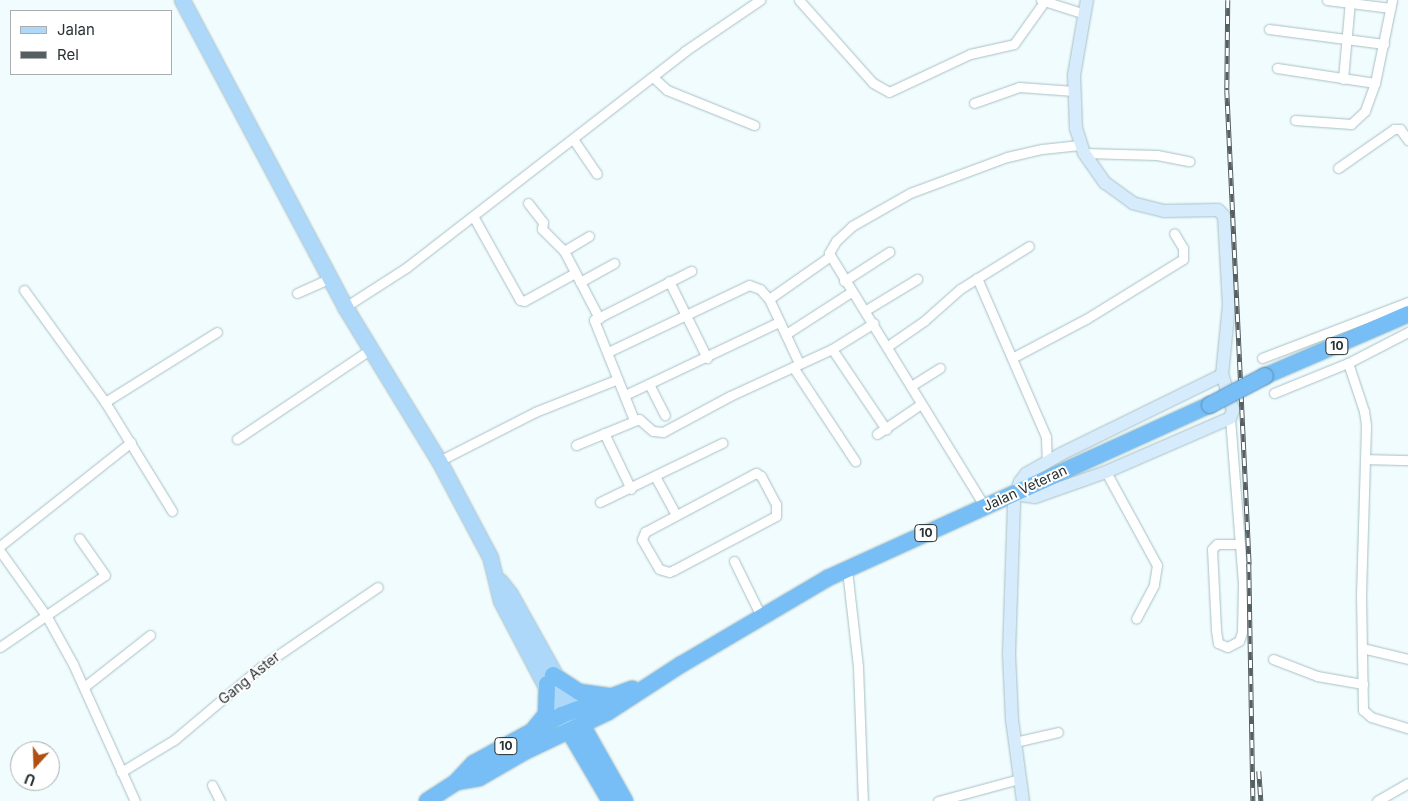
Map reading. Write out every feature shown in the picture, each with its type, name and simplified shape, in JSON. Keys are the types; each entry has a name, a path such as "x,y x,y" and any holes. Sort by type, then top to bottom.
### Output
{"highway":[{"name":"Jalan Veteran","path":"572,720 608,712 761,616 847,570 1016,494 1092,456 1210,404 1266,376 1408,314"},
{"path":"529,734 546,714 550,680 579,692 614,696"},
{"name":"Jalan Veteran","path":"572,720 614,696 653,682"},
{"path":"591,757 597,733 608,712"},
{"path":"572,720 610,801"},
{"name":"10","path":"427,801 456,782 474,763 529,734 572,720"},
{"name":"10","path":"456,782 479,778 526,751 572,720"},
{"path":"526,751 561,746 591,757 625,801"}],"main road":[{"path":"182,0 345,307 439,461 490,557 498,580 510,594 550,680 572,720"}],"street":[{"path":"345,307 386,282 653,77 760,0"},
{"path":"799,0 873,84 889,92 970,54 1014,44 1042,1 1085,14"},
{"path":"1087,0 1074,91 1082,149 1105,183 1134,203 1164,211 1218,210 1224,216 1229,305 1222,375 1233,410 1230,418 1238,505 1238,544 1243,583 1242,632 1239,641 1227,647 1218,643 1216,630 1212,549 1217,544 1238,544"},
{"path":"1295,120 1351,124 1368,105 1374,83 1392,4 1327,0"},
{"path":"1343,79 1350,1"},
{"path":"1269,29 1384,44"},
{"path":"1277,68 1374,83"},
{"path":"653,77 667,90 754,125"},
{"path":"974,104 1019,87 1074,91"},
{"path":"1338,168 1394,129 1400,129 1408,140"},
{"path":"573,139 598,174"},
{"path":"769,298 829,258 836,241 852,226 910,193 1008,157 1042,149 1082,149 1189,161"},
{"path":"528,203 543,222 542,229 564,251 599,318"},
{"path":"473,216 520,300 524,301 575,273"},
{"path":"1012,358 1086,319 1183,260 1183,248 1174,233"},
{"path":"564,251 589,236"},
{"path":"888,346 976,278 1029,246"},
{"path":"844,281 889,252"},
{"path":"829,258 851,292 866,310 920,404 985,507"},
{"path":"580,282 614,263"},
{"path":"634,420 608,352 593,323 599,318 691,271"},
{"path":"297,294 330,278"},
{"path":"866,310 917,278"},
{"path":"976,278 1046,437 1047,462"},
{"path":"669,281 707,358"},
{"path":"608,352 749,285 760,289 769,298 786,334 796,365 855,461"},
{"path":"24,290 105,402 172,511"},
{"path":"786,334 851,292"},
{"path":"1262,358 1408,302"},
{"path":"625,395 780,322"},
{"path":"576,445 634,420 644,421 653,431 663,432 796,365 832,349 874,323"},
{"path":"105,402 217,332"},
{"path":"1274,394 1348,363 1408,332"},
{"path":"237,439 371,349"},
{"path":"832,349 886,429"},
{"path":"1348,363 1364,410 1366,459 1360,683 1363,710 1366,714 1408,728"},
{"path":"910,386 940,368"},
{"path":"1023,801 1015,742 1009,654 1016,494 1026,474 1222,375"},
{"path":"439,461 535,412 618,379"},
{"path":"649,384 665,415"},
{"path":"877,434 920,404"},
{"path":"1016,494 1036,497 1106,472 1230,418"},
{"path":"604,433 631,489"},
{"path":"0,546 131,442"},
{"path":"600,502 656,478 722,444"},
{"path":"1366,459 1408,460"},
{"path":"1106,472 1157,565 1154,585 1136,619"},
{"path":"756,473 761,476 778,510 776,516 674,570 664,572 642,539 649,528 676,515 756,473"},
{"path":"656,478 676,515"},
{"path":"0,647 47,617 106,574 79,538"},
{"path":"0,551 47,617 84,687 134,801"},
{"path":"734,561 761,616"},
{"path":"847,570 858,667 864,801"},
{"name":"Gang Aster","path":"121,772 174,740 262,666 378,587"},
{"path":"84,687 150,635"},
{"path":"1362,648 1408,659"},
{"path":"1273,659 1326,678 1360,683"},
{"path":"1015,742 1058,732"},
{"path":"938,801 1019,779"},
{"path":"1377,801 1408,783"},
{"path":"212,786 220,801"}],"railway":[{"path":"1228,0 1227,90 1249,564 1253,801"},
{"path":"1259,771 1261,801"}]}
